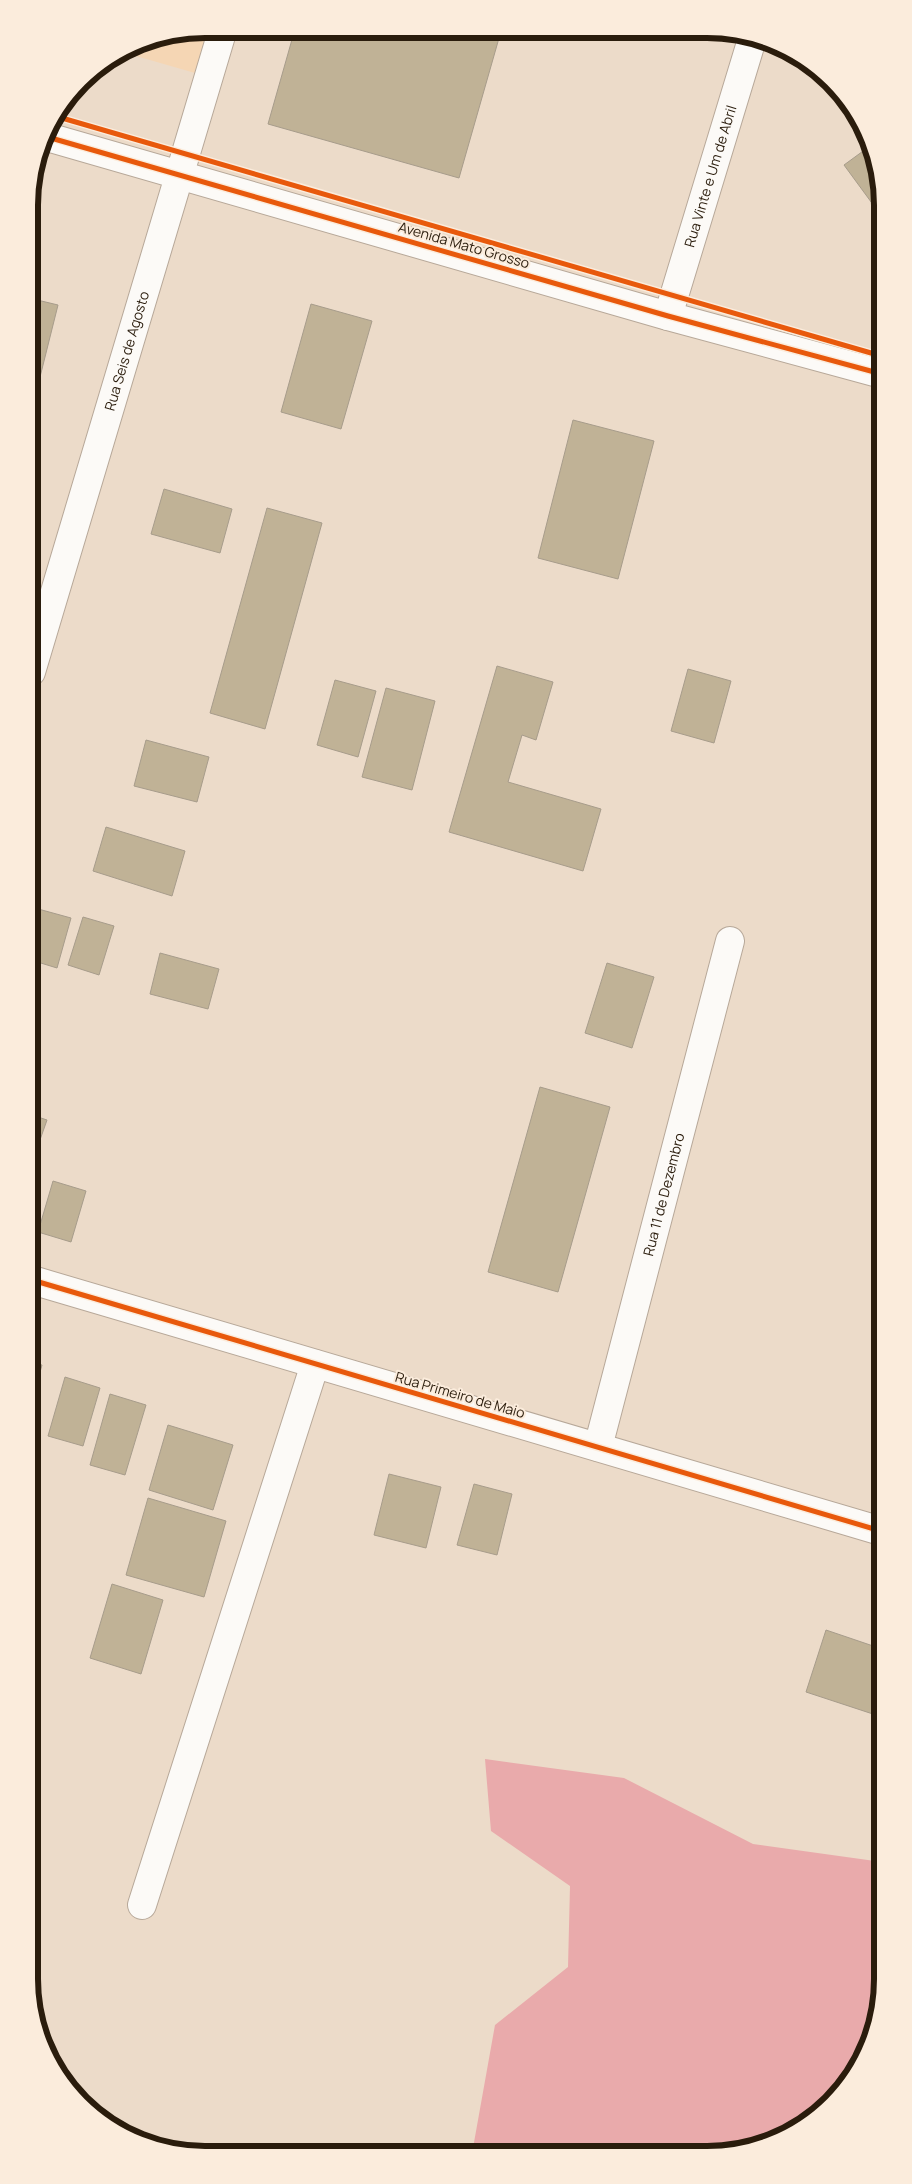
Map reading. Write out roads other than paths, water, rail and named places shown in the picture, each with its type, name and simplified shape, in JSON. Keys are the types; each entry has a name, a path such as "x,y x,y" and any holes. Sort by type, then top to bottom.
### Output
{"street":[{"name":"Rua Seis de Agosto","path":"38,649 181,176 220,38"},
{"name":"Rua Vinte e Um de Abril","path":"668,316 751,44"},
{"name":"Avenida Mato Grosso","path":"51,138 668,316 875,372"},
{"name":"Rua 11 de Dezembro","path":"598,1447 730,940"},
{"name":"Rua Primeiro de Maio","path":"38,1282 874,1529"},
{"path":"142,1905 315,1364"}]}
